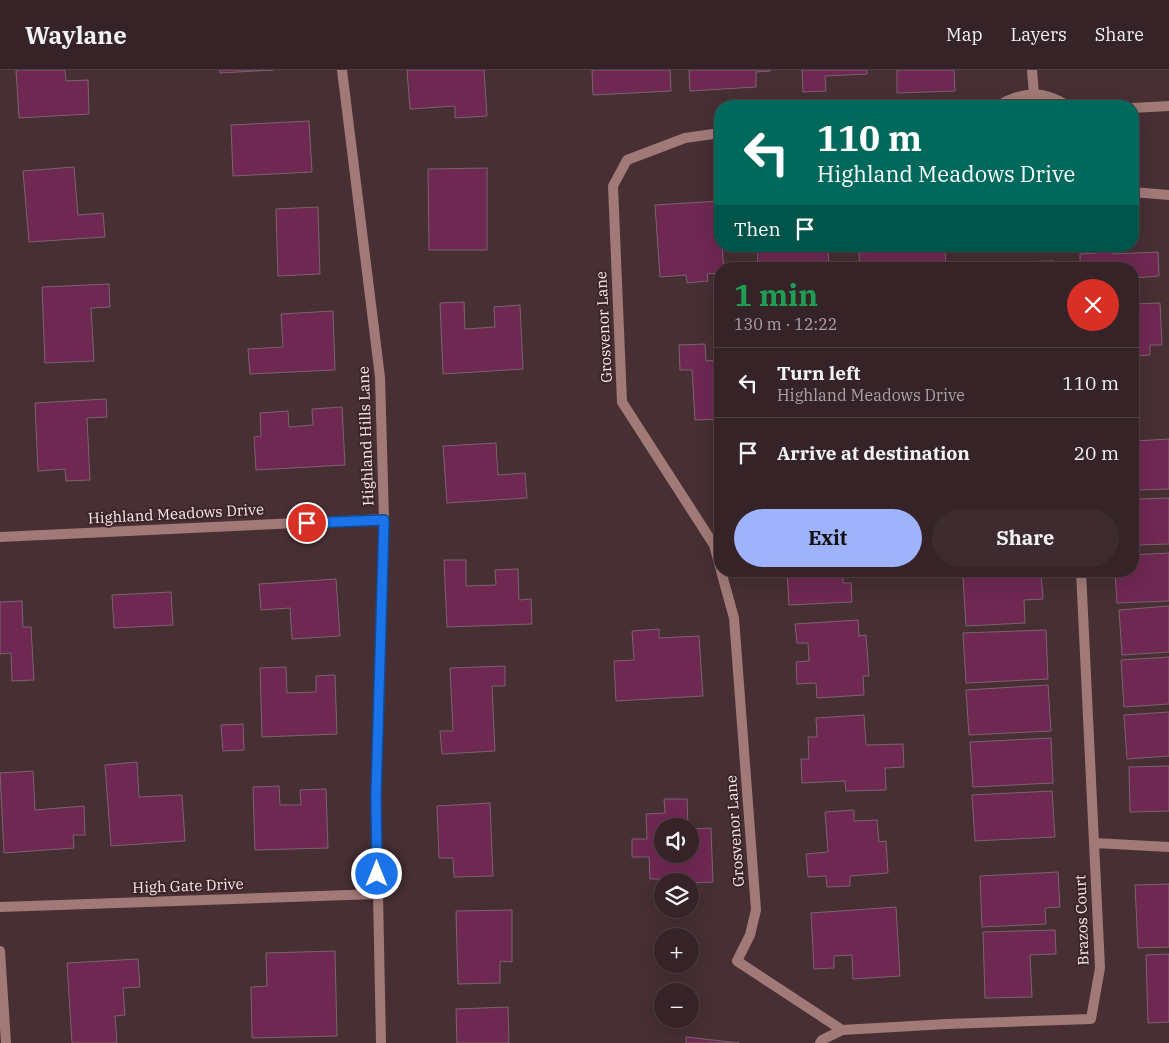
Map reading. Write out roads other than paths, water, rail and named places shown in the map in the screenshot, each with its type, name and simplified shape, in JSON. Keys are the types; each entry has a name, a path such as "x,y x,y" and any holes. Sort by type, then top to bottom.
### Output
{"street":[{"name":"Highland Hills Lane","path":"342,70 380,377 384,520 376,795 381,1043"},
{"path":"1032,70 1034,94"},
{"path":"1008,100 1013,97 1034,94 1058,100"},
{"path":"1139,108 1169,106"},
{"name":"Grosvenor Lane","path":"714,134 685,138 628,160 613,186 622,402 714,544"},
{"path":"1139,193 1169,195"},
{"name":"Highland Meadows Drive","path":"0,537 384,520"},
{"name":"Grosvenor Lane","path":"723,577 734,618 756,910 750,935 737,961 842,1030"},
{"name":"Brazos Court","path":"842,1030 1091,1019 1100,968 1081,577"},
{"path":"1094,843 1169,847"},
{"name":"High Gate Drive","path":"0,907 377,894"},
{"path":"0,951 6,1043"},
{"path":"820,1043 822,1040 842,1030"}]}
